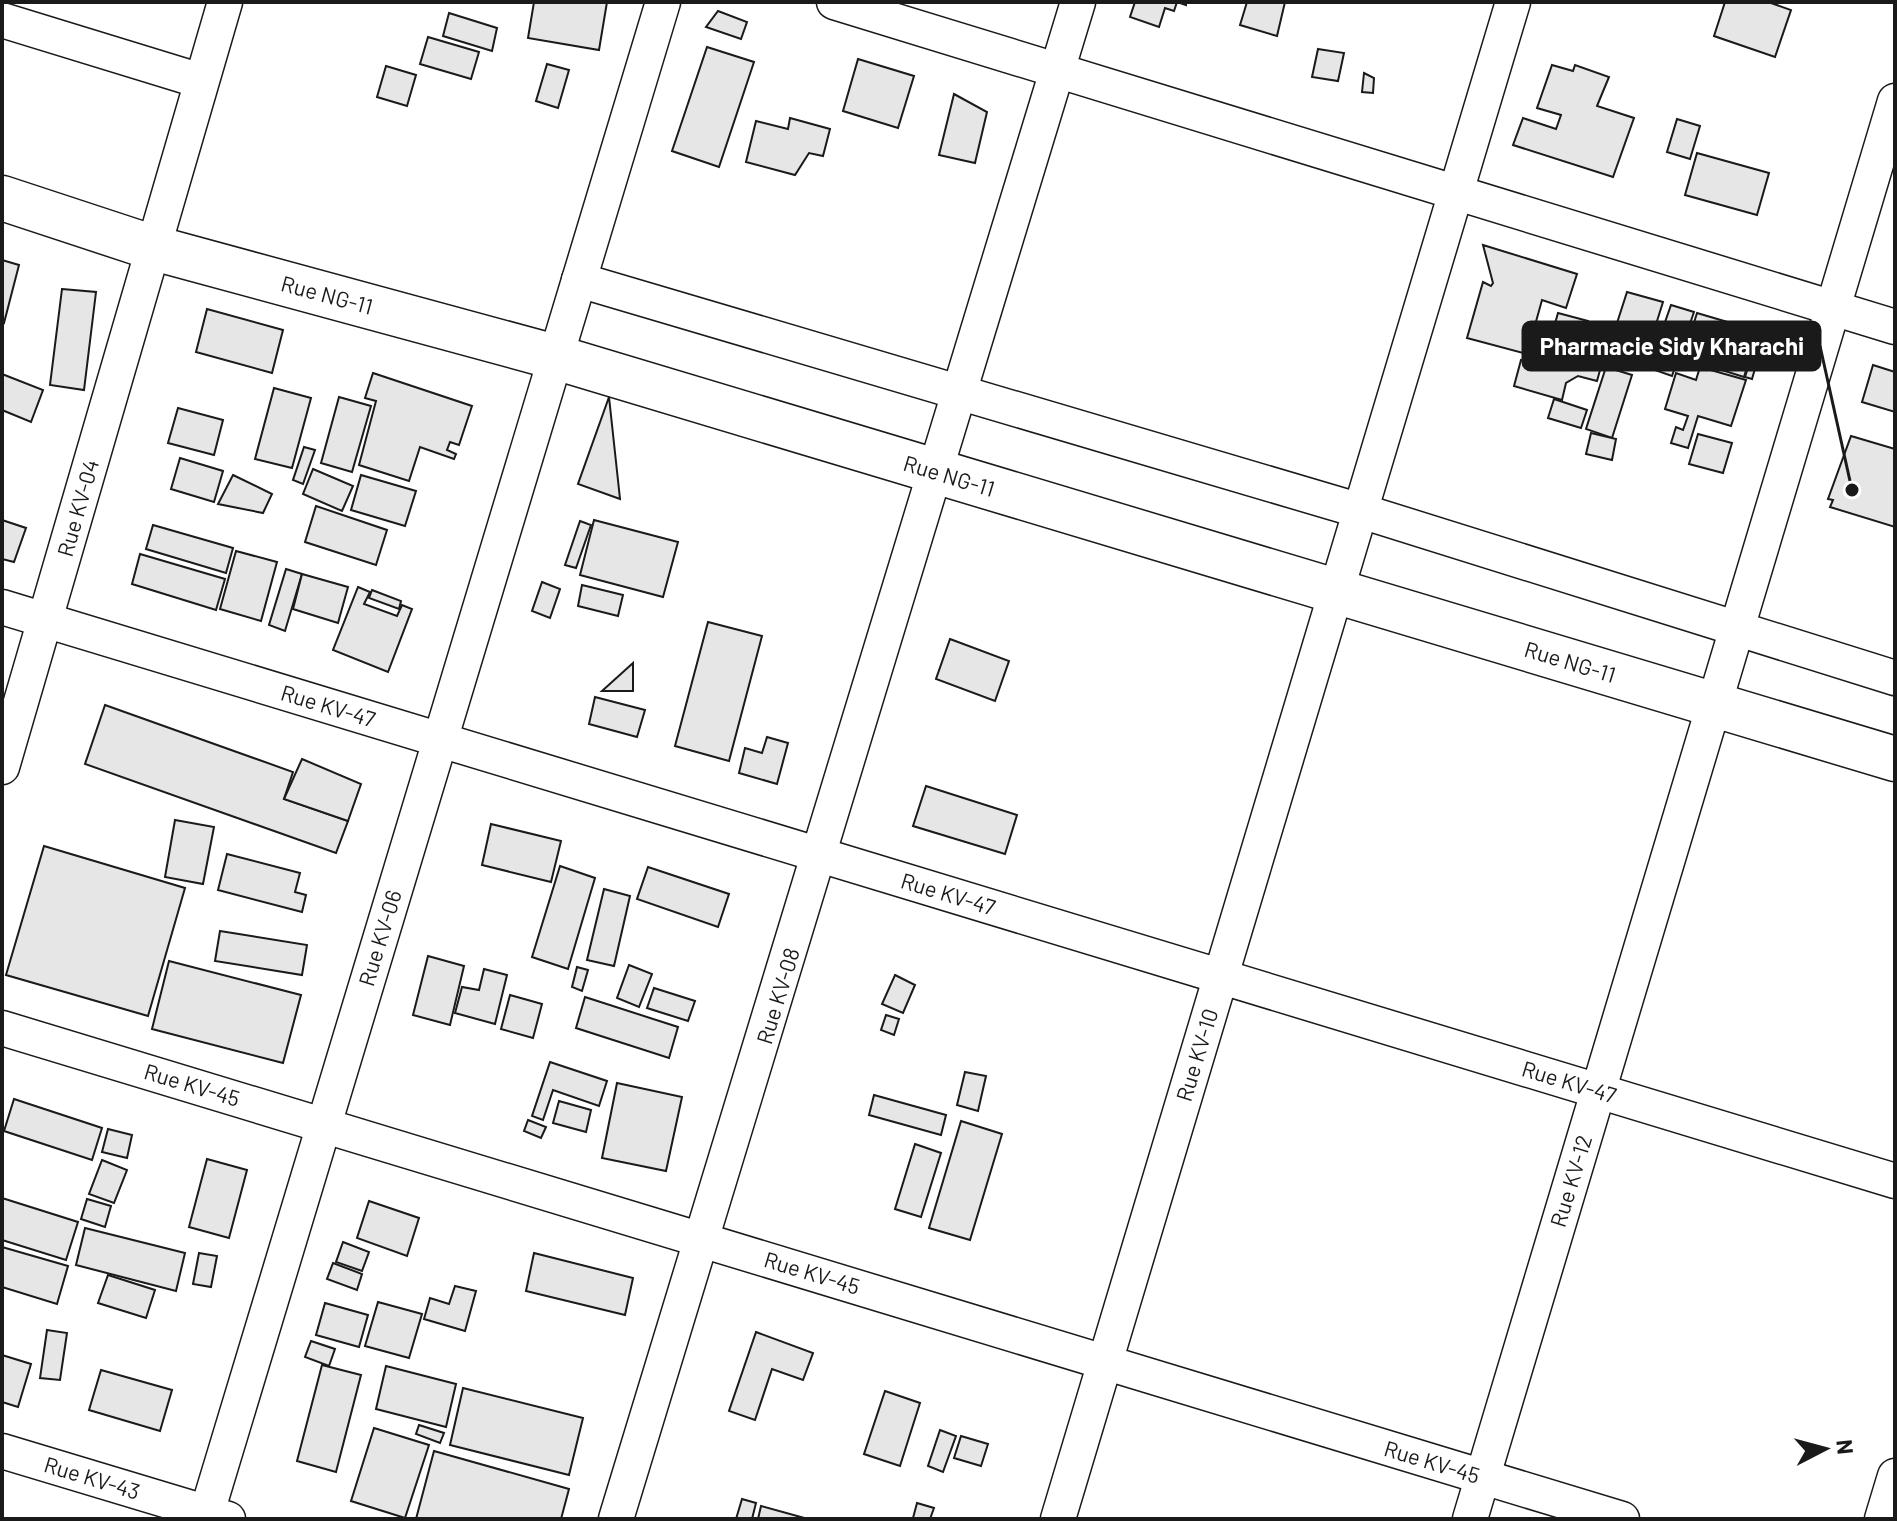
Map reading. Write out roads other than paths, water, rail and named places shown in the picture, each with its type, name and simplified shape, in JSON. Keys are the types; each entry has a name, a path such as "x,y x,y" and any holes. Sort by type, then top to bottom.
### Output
{"street":[{"name":"Rue KV-04","path":"2,767 225,2"},
{"name":"Rue KV-06","path":"213,1517 323,1125 663,2"},
{"path":"834,2 1895,327"},
{"name":"Rue KV-08","path":"616,1519 704,1241 1078,2"},
{"name":"Rue KV-10","path":"1058,1519 1513,2"},
{"path":"2,20 201,81"},
{"name":"Rue KV-12","path":"1470,1519 1895,101"},
{"name":"Rue NG-11","path":"2,198 154,248 555,357 1895,759"},
{"path":"579,280 1361,511 1895,678"},
{"name":"Rue KV-47","path":"2,607 1895,1181"},
{"name":"Rue KV-45","path":"2,1028 1622,1519"},
{"name":"Rue KV-43","path":"2,1451 213,1517"},
{"path":"1882,1519 1895,1476"}],"place":[{"name":"Pharmacie Sidy Kharachi","path":"1852,490"}]}
